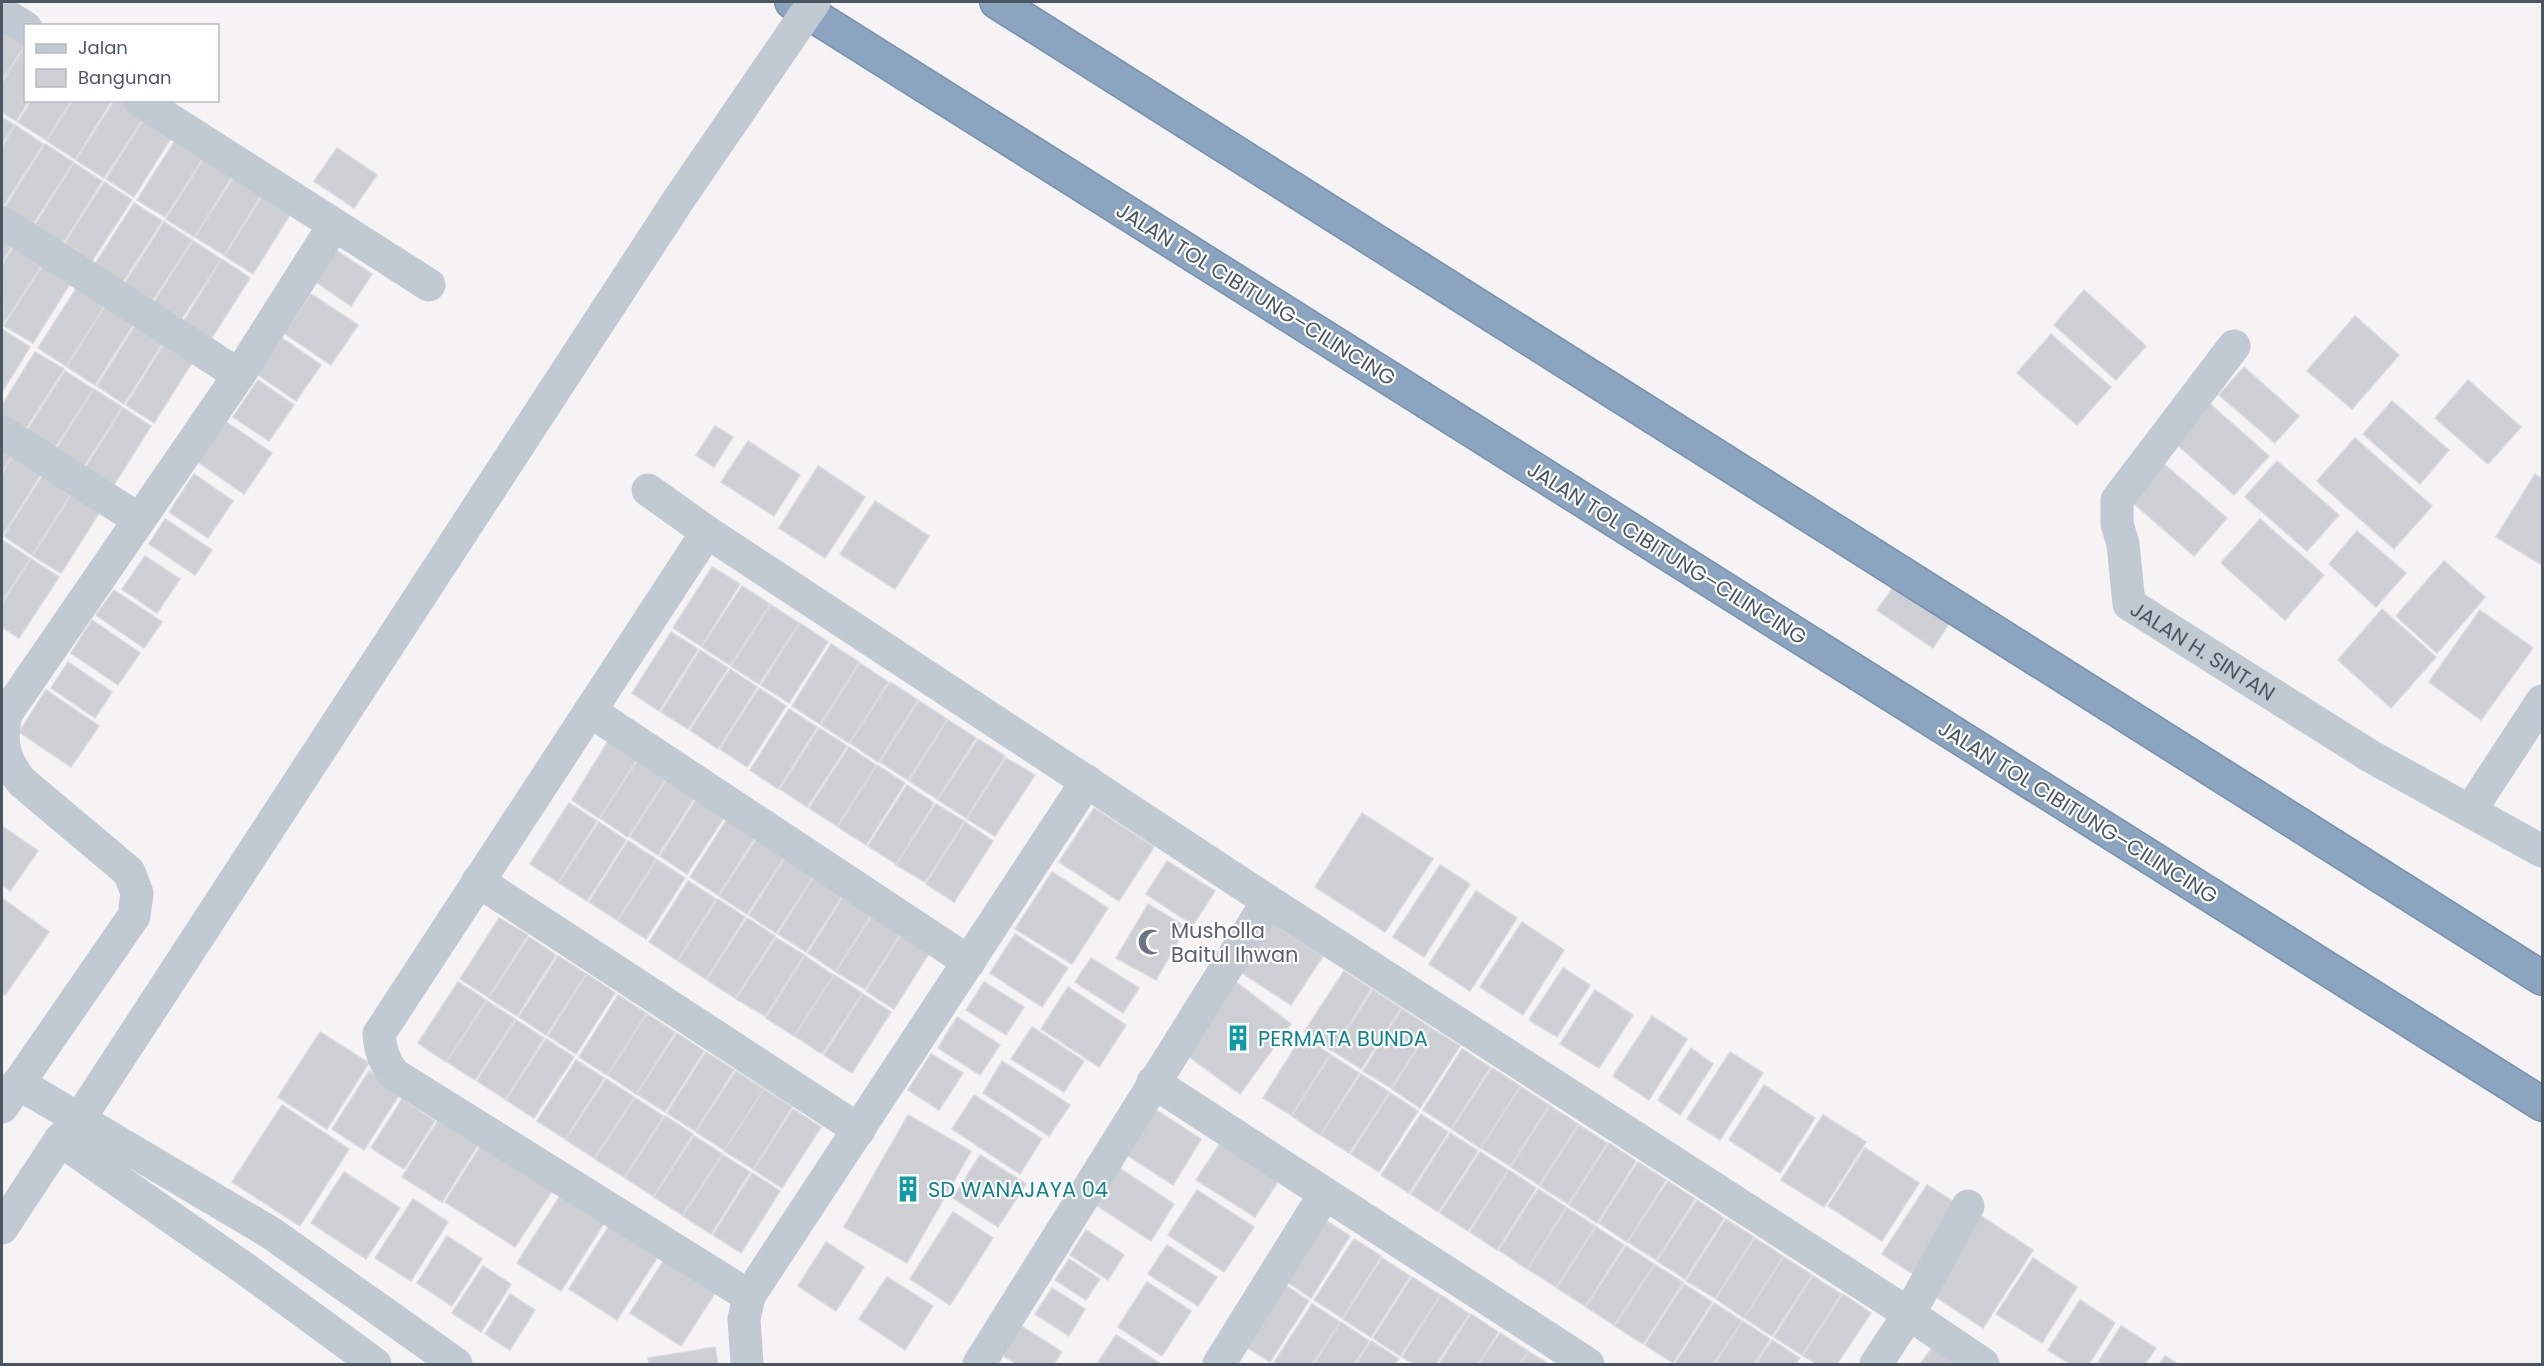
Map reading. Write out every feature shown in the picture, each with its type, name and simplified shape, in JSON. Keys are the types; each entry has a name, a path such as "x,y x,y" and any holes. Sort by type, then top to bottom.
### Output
{"highway":[{"name":"JALAN TOL CIBITUNG–CILINCING","path":"792,2 2542,1104"},
{"path":"997,2 2542,978"}],"street":[{"path":"2,1228 70,1129 679,199 814,2"},
{"path":"2,13 24,27"},
{"path":"142,102 429,285"},
{"path":"2,222 239,375"},
{"path":"334,225 239,375 138,519 11,688 2,729 3,751 11,769 22,782 129,872 136,893 134,916 10,1095 70,1129 271,1233 456,1365"},
{"name":"JALAN H. SINTAN","path":"2234,346 2117,500 2117,524 2123,544 2129,604 2370,756 2542,851"},
{"path":"2,432 138,519"},
{"path":"648,490 707,532 1268,901 1909,1314 1983,1365"},
{"path":"707,532 379,1034 380,1049 388,1068 395,1075 749,1296"},
{"path":"2470,811 2542,701"},
{"path":"590,711 969,962"},
{"path":"747,1365 744,1319 749,1296 1087,781"},
{"path":"478,881 859,1130"},
{"path":"979,1365 1153,1082 1268,901"},
{"path":"1153,1082 1588,1365"},
{"path":"70,1129 244,1268 375,1365"},
{"path":"1220,1364 1324,1195"},
{"path":"1876,1365 1909,1314 1968,1206"},
{"path":"244,1268 271,1233"}],"building":[{"path":"2,25 24,42 24,46 2,80"},
{"path":"24,48 24,102 28,102 16,121 2,112 2,83"},
{"path":"31,102 70,102 46,140 18,122"},
{"path":"72,102 111,102 75,159 47,141"},
{"path":"114,102 122,102 144,117 104,178 76,160"},
{"path":"2,117 14,125 2,144"},
{"path":"145,118 173,135 134,197 106,179"},
{"path":"15,125 43,144 4,205 2,203 2,148"},
{"path":"176,139 204,156 165,217 137,200"},
{"path":"45,144 73,162 33,224 6,206"},
{"path":"337,148 377,175 354,208 314,181"},
{"path":"205,157 233,175 194,237 166,219"},
{"path":"74,163 102,181 63,243 35,225"},
{"path":"235,176 262,193 224,255 195,237"},
{"path":"104,182 132,200 92,261 65,243"},
{"path":"263,195 291,213 253,274 225,256"},
{"path":"134,203 162,221 123,282 95,264"},
{"path":"164,222 192,240 152,301 125,283"},
{"path":"2,237 13,244 2,262"},
{"path":"193,241 221,259 181,320 154,302"},
{"path":"15,245 43,263 3,324 2,265"},
{"path":"334,249 372,274 351,306 313,280"},
{"path":"222,259 250,278 211,339 184,321"},
{"path":"44,264 71,282 33,343 4,326"},
{"path":"77,287 105,305 66,366 38,348"},
{"path":"2084,290 2146,346 2116,380 2054,325"},
{"path":"311,294 358,325 331,365 284,333"},
{"path":"106,305 134,323 95,385 67,367"},
{"path":"2355,316 2399,355 2352,409 2307,371"},
{"path":"136,324 163,342 124,404 97,386"},
{"path":"2,329 30,347 2,392"},
{"path":"2051,334 2111,387 2077,425 2017,373"},
{"path":"282,338 321,365 296,401 257,374"},
{"path":"164,344 193,361 154,423 126,405"},
{"path":"35,352 64,369 24,431 2,417 2,405"},
{"path":"2244,367 2299,416 2275,443 2219,395"},
{"path":"65,371 93,389 53,450 26,432"},
{"path":"258,380 294,405 269,441 233,417"},
{"path":"2468,380 2521,427 2488,464 2435,418"},
{"path":"94,389 122,407 82,469 55,451"},
{"path":"2392,401 2449,450 2420,484 2363,434"},
{"path":"2209,403 2269,456 2234,495 2174,442"},
{"path":"123,408 151,426 112,488 84,470"},
{"path":"225,421 272,453 244,494 198,462"},
{"path":"715,426 733,437 714,467 696,455"},
{"path":"2355,438 2432,506 2394,549 2317,481"},
{"path":"748,441 800,475 774,516 721,482"},
{"path":"2,449 12,456 2,472"},
{"path":"13,456 41,474 2,536 2,475"},
{"path":"2157,458 2227,518 2194,556 2124,495"},
{"path":"2277,461 2339,515 2307,551 2245,497"},
{"path":"818,466 865,497 825,558 779,528"},
{"path":"194,474 233,501 208,538 169,512"},
{"path":"2535,474 2542,479 2542,565 2496,537"},
{"path":"43,475 71,493 32,555 4,536"},
{"path":"72,494 100,512 61,573 33,556"},
{"path":"875,501 929,536 895,589 840,554"},
{"path":"165,519 212,550 195,575 149,544"},
{"path":"2260,519 2324,575 2285,620 2221,563"},
{"path":"2357,531 2406,573 2376,607 2329,564"},
{"path":"2,540 30,558 2,601"},
{"path":"145,556 180,579 157,613 122,589"},
{"path":"31,559 59,577 19,638 2,627 2,604"},
{"path":"2444,561 2485,597 2437,653 2396,616"},
{"path":"712,567 740,584 701,646 673,628"},
{"path":"1897,582 1952,619 1933,648 1877,610"},
{"path":"742,586 770,604 730,665 702,647"},
{"path":"114,590 162,622 144,648 96,615"},
{"path":"771,605 799,623 759,684 731,666"},
{"path":"2382,609 2436,657 2391,708 2338,660"},
{"path":"2480,610 2533,648 2481,720 2429,682"},
{"path":"92,620 140,653 118,685 71,653"},
{"path":"800,623 828,642 789,703 761,685"},
{"path":"671,632 698,649 659,711 632,693"},
{"path":"831,644 859,662 820,724 792,706"},
{"path":"700,650 728,668 688,729 661,712"},
{"path":"68,662 112,692 95,718 51,688"},
{"path":"860,663 888,682 849,743 821,725"},
{"path":"730,669 757,687 718,749 690,730"},
{"path":"890,682 918,700 878,762 850,743"},
{"path":"759,688 786,706 747,767 720,749"},
{"path":"46,690 99,726 71,767 19,732"},
{"path":"919,701 947,719 908,780 880,762"},
{"path":"789,709 817,727 778,789 750,770"},
{"path":"948,720 976,738 937,799 909,781"},
{"path":"819,728 847,746 807,807 780,789"},
{"path":"610,738 638,757 599,818 572,800"},
{"path":"978,739 1005,756 966,818 938,800"},
{"path":"849,747 876,765 837,826 809,808"},
{"path":"640,757 668,775 628,837 600,818"},
{"path":"1006,758 1035,775 995,836 967,819"},
{"path":"877,765 905,783 866,845 838,827"},
{"path":"669,776 697,794 658,855 630,837"},
{"path":"907,785 934,803 896,864 868,846"},
{"path":"699,795 727,813 687,874 660,856"},
{"path":"569,803 597,821 558,882 530,864"},
{"path":"936,804 964,821 925,882 896,865"},
{"path":"1094,808 1154,847 1119,901 1059,862"},
{"path":"1362,813 1433,859 1385,932 1315,887"},
{"path":"729,816 757,834 718,895 690,877"},
{"path":"599,822 626,840 587,901 559,883"},
{"path":"965,822 993,841 954,902 926,884"},
{"path":"2,826 38,851 10,891 2,885"},
{"path":"759,835 787,853 747,914 719,896"},
{"path":"628,841 656,859 617,920 589,902"},
{"path":"788,854 816,872 776,933 749,915"},
{"path":"657,860 685,878 646,939 618,921"},
{"path":"1167,861 1215,891 1193,925 1146,894"},
{"path":"1440,865 1470,884 1424,957 1393,937"},
{"path":"817,872 845,891 806,952 778,934"},
{"path":"1052,872 1108,908 1072,964 1015,929"},
{"path":"688,881 716,899 677,960 649,942"},
{"path":"847,891 875,909 835,971 808,953"},
{"path":"1476,891 1517,918 1470,991 1429,964"},
{"path":"2,898 49,932 5,995 2,993"},
{"path":"718,899 745,917 706,979 678,961"},
{"name":"Musholla Baitul Ihwan","path":"1148,904 1186,927 1156,980 1116,958"},
{"path":"876,910 904,928 865,989 836,972"},
{"path":"499,918 528,935 488,997 460,979"},
{"path":"747,918 775,936 735,998 707,980"},
{"path":"1271,922 1323,956 1291,1005 1239,971"},
{"path":"1522,922 1564,950 1523,1015 1480,987"},
{"path":"905,929 933,947 894,1009 866,991"},
{"path":"1015,934 1068,968 1042,1007 990,973"},
{"path":"529,937 556,955 517,1016 489,998"},
{"path":"776,938 804,955 765,1016 736,999"},
{"path":"558,956 586,974 546,1035 519,1017"},
{"path":"805,956 833,975 794,1036 766,1018"},
{"path":"1091,958 1139,988 1123,1013 1075,982"},
{"path":"1563,968 1590,985 1557,1037 1529,1020"},
{"path":"1344,971 1371,989 1332,1051 1304,1032"},
{"path":"587,974 615,993 576,1054 548,1036"},
{"path":"834,975 862,993 822,1054 795,1036"},
{"path":"458,982 486,1000 446,1062 418,1043"},
{"path":"984,982 1024,1007 1006,1035 966,1010"},
{"name":"PERMATA BUNDA","path":"1236,982 1291,1024 1240,1094 1184,1053"},
{"path":"1068,987 1126,1025 1099,1067 1041,1029"},
{"path":"1373,990 1401,1008 1361,1069 1333,1051"},
{"path":"1595,990 1633,1015 1599,1068 1560,1044"},
{"path":"863,994 891,1012 852,1073 824,1055"},
{"path":"618,995 646,1013 607,1075 579,1057"},
{"path":"487,1001 515,1019 475,1080 447,1062"},
{"path":"1402,1009 1430,1027 1391,1088 1363,1071"},
{"path":"647,1014 675,1032 636,1094 608,1075"},
{"path":"1652,1016 1687,1039 1649,1100 1613,1076"},
{"path":"957,1017 1000,1045 980,1075 938,1048"},
{"path":"516,1020 544,1038 505,1099 477,1081"},
{"path":"1032,1027 1084,1061 1064,1092 1011,1059"},
{"path":"1431,1028 1460,1046 1420,1108 1392,1089"},
{"path":"320,1032 369,1063 327,1129 278,1097"},
{"path":"677,1033 704,1051 665,1112 637,1094"},
{"path":"1302,1036 1330,1054 1291,1115 1263,1098"},
{"path":"546,1039 574,1057 534,1118 506,1100"},
{"path":"1691,1048 1713,1064 1680,1115 1658,1100"},
{"path":"1462,1049 1490,1067 1451,1128 1423,1110"},
{"path":"706,1052 734,1070 695,1131 667,1113"},
{"path":"1730,1052 1763,1073 1720,1140 1687,1119"},
{"path":"931,1054 963,1073 939,1110 908,1090"},
{"path":"1331,1055 1359,1073 1320,1135 1292,1116"},
{"path":"576,1060 604,1078 565,1139 537,1121"},
{"path":"1002,1061 1070,1105 1049,1136 983,1093"},
{"path":"1492,1068 1520,1086 1480,1148 1452,1129"},
{"path":"369,1071 401,1092 364,1150 332,1129"},
{"path":"736,1071 764,1089 724,1150 696,1132"},
{"path":"1361,1074 1389,1092 1349,1153 1321,1135"},
{"path":"606,1079 634,1097 594,1158 566,1140"},
{"path":"1764,1085 1815,1118 1780,1173 1729,1140"},
{"path":"1521,1087 1549,1105 1510,1166 1481,1148"},
{"path":"764,1089 792,1107 753,1169 724,1151"},
{"path":"1390,1093 1418,1111 1379,1172 1351,1154"},
{"path":"974,1095 1042,1139 1020,1174 952,1129"},
{"path":"635,1098 663,1116 624,1177 595,1159"},
{"path":"402,1099 435,1121 404,1169 371,1148"},
{"path":"282,1105 349,1149 300,1226 232,1182"},
{"path":"1550,1106 1578,1124 1539,1185 1511,1167"},
{"path":"1153,1108 1201,1139 1173,1185 1124,1153"},
{"path":"793,1109 821,1127 782,1188 754,1170"},
{"path":"1421,1114 1448,1132 1409,1193 1381,1175"},
{"name":"SD WANAJAYA 04","path":"908,1115 971,1151 907,1263 844,1227"},
{"path":"1823,1115 1866,1142 1824,1207 1781,1180"},
{"path":"665,1116 693,1134 653,1196 625,1178"},
{"path":"439,1119 478,1145 442,1202 402,1177"},
{"path":"1579,1125 1607,1143 1568,1204 1540,1186"},
{"path":"1450,1133 1478,1151 1438,1212 1411,1194"},
{"path":"694,1136 722,1154 682,1215 654,1197"},
{"path":"483,1142 554,1188 515,1247 445,1202"},
{"path":"1221,1142 1279,1180 1255,1217 1196,1180"},
{"path":"1609,1143 1636,1161 1597,1223 1569,1205"},
{"path":"1865,1148 1919,1183 1882,1241 1828,1206"},
{"path":"1480,1152 1508,1170 1468,1231 1440,1213"},
{"path":"723,1155 750,1172 711,1234 683,1216"},
{"path":"980,1155 1026,1184 998,1227 953,1198"},
{"path":"1638,1162 1666,1180 1627,1242 1599,1223"},
{"path":"1116,1166 1174,1204 1151,1241 1093,1203"},
{"path":"1509,1170 1536,1188 1497,1250 1470,1232"},
{"path":"344,1172 400,1208 366,1259 311,1223"},
{"path":"752,1173 780,1191 741,1253 713,1235"},
{"path":"1668,1181 1695,1199 1656,1260 1628,1242"},
{"path":"1927,1185 1957,1204 1913,1274 1882,1254"},
{"path":"565,1188 608,1217 561,1291 517,1263"},
{"path":"1538,1189 1566,1207 1527,1269 1499,1250"},
{"path":"1197,1190 1254,1227 1224,1272 1168,1235"},
{"path":"413,1199 448,1222 411,1281 375,1258"},
{"path":"1697,1200 1724,1218 1685,1279 1657,1261"},
{"path":"1567,1208 1595,1226 1556,1287 1528,1269"},
{"path":"953,1212 993,1238 950,1305 910,1279"},
{"path":"1981,1216 2033,1250 1983,1328 1931,1294"},
{"path":"1322,1218 1350,1236 1311,1298 1283,1279"},
{"path":"1726,1219 1754,1237 1715,1298 1686,1281"},
{"path":"612,1221 661,1252 617,1320 569,1289"},
{"path":"1596,1227 1624,1245 1585,1306 1557,1288"},
{"path":"1086,1230 1124,1255 1108,1280 1070,1255"},
{"path":"447,1236 482,1259 452,1306 417,1283"},
{"path":"1755,1238 1783,1256 1744,1318 1716,1299"},
{"path":"1354,1239 1381,1256 1342,1318 1314,1300"},
{"path":"826,1242 864,1267 836,1311 798,1286"},
{"path":"1167,1245 1217,1277 1198,1306 1148,1274"},
{"path":"1626,1246 1654,1264 1614,1325 1586,1307"},
{"path":"666,1257 717,1290 681,1346 630,1313"},
{"path":"1784,1257 1812,1275 1772,1336 1744,1318"},
{"path":"1382,1258 1410,1276 1371,1337 1343,1319"},
{"path":"2033,1258 2077,1287 2042,1343 1996,1314"},
{"path":"1069,1259 1100,1279 1086,1300 1055,1280"},
{"path":"1655,1265 1683,1282 1643,1344 1615,1326"},
{"path":"483,1266 511,1284 481,1332 452,1313"},
{"path":"1813,1276 1841,1294 1802,1355 1774,1337"},
{"path":"887,1277 933,1306 905,1350 859,1319"},
{"path":"1412,1277 1440,1295 1400,1356 1373,1338"},
{"path":"1147,1282 1191,1311 1162,1356 1118,1327"},
{"path":"1281,1282 1309,1301 1270,1362 1242,1344"},
{"path":"1684,1284 1712,1302 1673,1363 1645,1345"},
{"path":"1052,1288 1085,1309 1069,1336 1035,1314"},
{"path":"510,1294 535,1310 510,1350 485,1334"},
{"path":"1843,1294 1871,1313 1837,1364 1817,1364 1803,1356"},
{"path":"1441,1295 1469,1314 1436,1364 1414,1364 1402,1357"},
{"path":"2080,1300 2115,1323 2089,1364 2070,1364 2048,1350"},
{"path":"1714,1303 1742,1321 1713,1364 1675,1364"},
{"path":"1312,1304 1340,1322 1312,1364 1273,1364"},
{"path":"1471,1314 1498,1332 1478,1364 1439,1364"},
{"path":"1743,1321 1770,1339 1754,1364 1715,1364"},
{"path":"1341,1322 1369,1341 1354,1364 1314,1364"},
{"path":"1021,1326 1062,1352 1054,1364 1017,1364 1002,1355"},
{"path":"2121,1326 2156,1348 2145,1364 2097,1364"},
{"path":"1500,1333 1528,1351 1519,1364 1479,1364"},
{"path":"1116,1335 1161,1364 1097,1364"},
{"path":"1772,1340 1800,1358 1796,1364 1756,1364"},
{"path":"1371,1341 1399,1359 1395,1364 1356,1364"},
{"path":"1934,1345 1963,1364 1920,1364"},
{"path":"715,1347 718,1364 649,1364 648,1358"},
{"path":"1529,1352 1549,1364 1521,1364"},
{"path":"2165,1356 2178,1364 2159,1364"}],"place":[{"name":"Musholla Baitul Ihwan","path":"1151,942"},
{"name":"PERMATA BUNDA","path":"1238,1038"},
{"name":"SD WANAJAYA 04","path":"908,1189"}]}
